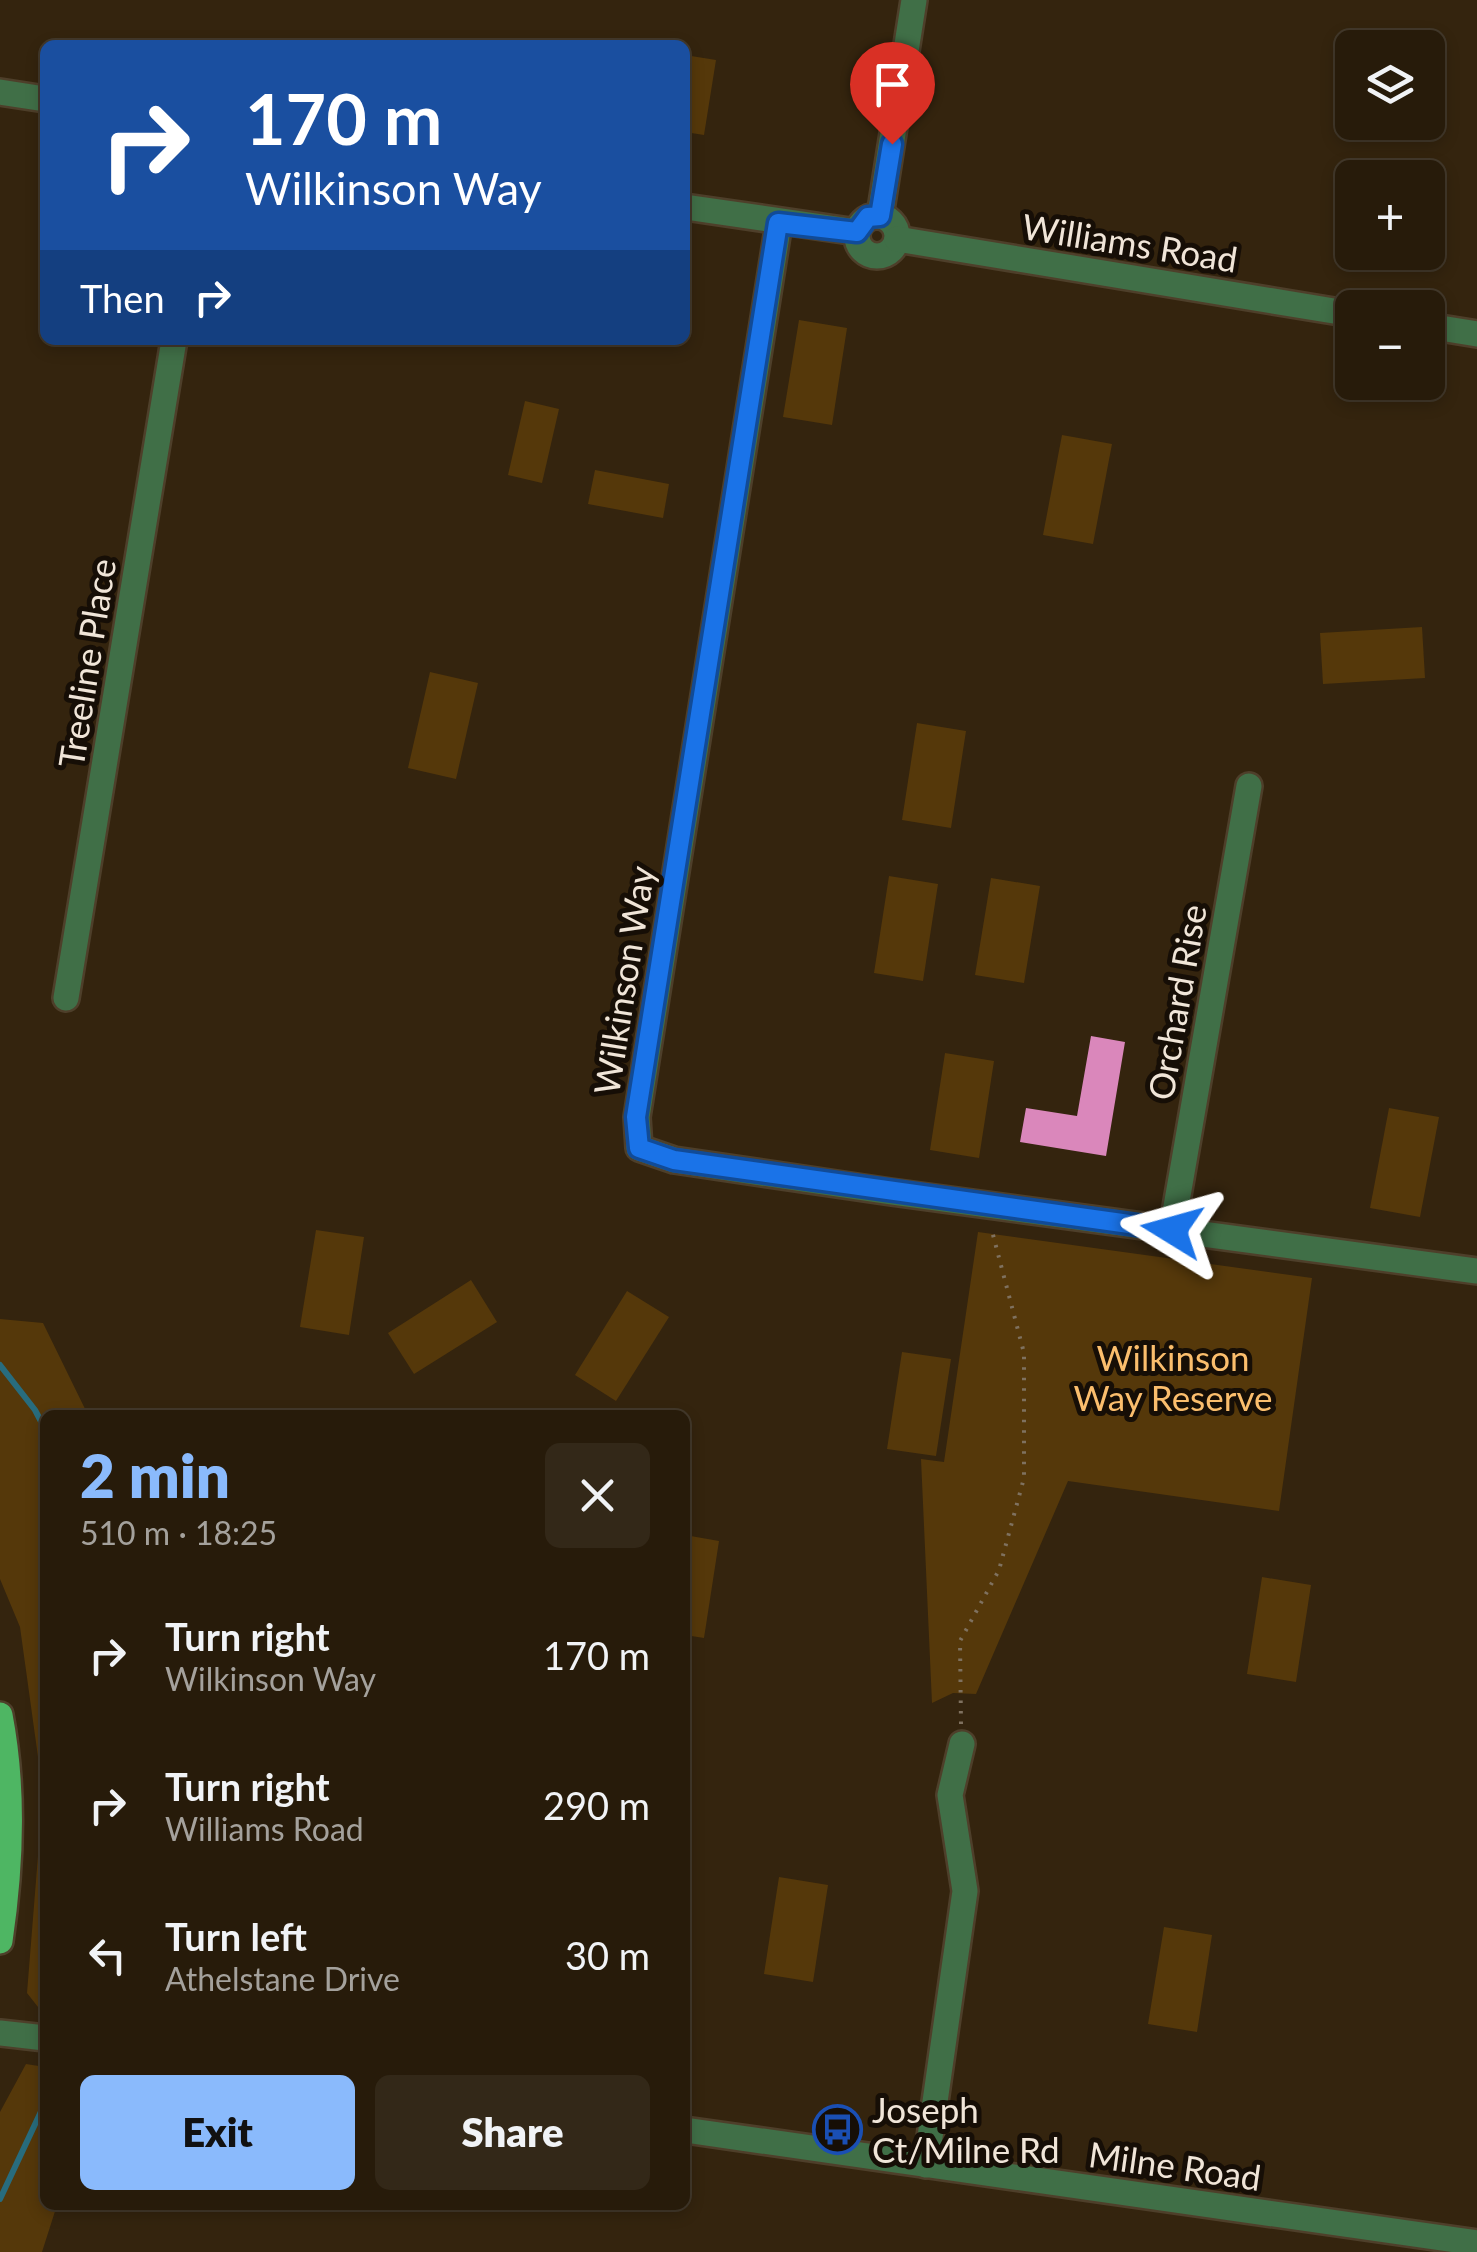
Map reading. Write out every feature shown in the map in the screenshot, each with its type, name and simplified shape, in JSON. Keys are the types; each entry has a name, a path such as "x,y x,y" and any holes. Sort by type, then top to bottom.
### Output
{"main road":[{"path":"0,1715 5,1742 9,1862 0,1941"}],"street":[{"path":"880,216 914,0"},
{"path":"0,92 40,99"},
{"path":"690,208 857,232"},
{"path":"880,216 895,226 897,239 890,251 877,256 859,246 857,232 868,217 880,216"},
{"name":"Wilkinson Way","path":"778,223 636,1117 639,1148 674,1160 1477,1270"},
{"name":"Williams Road","path":"897,239 1335,311"},
{"path":"1445,329 1477,334"},
{"name":"Treeline Place","path":"66,998 173,345"},
{"name":"Orchard Rise","path":"1172,1230 1249,786"},
{"path":"926,2165 966,1891 950,1794 962,1744"},
{"path":"0,2032 40,2037"},
{"name":"Milne Road","path":"690,2131 1477,2243"}],"path":[{"path":"962,1744 960,1641 998,1570 1024,1478 1024,1354 986,1205"}],"green space":[{"path":"690,56 716,60 704,135 690,133"},
{"path":"799,320 847,328 832,425 783,417"},
{"path":"525,401 559,409 542,483 508,475"},
{"path":"1062,435 1112,444 1093,544 1043,535"},
{"path":"595,470 669,484 663,518 588,504"},
{"path":"1422,627 1425,678 1323,684 1320,633"},
{"path":"430,672 478,683 456,779 408,768"},
{"path":"917,723 966,731 951,828 902,820"},
{"path":"889,876 938,884 923,981 874,973"},
{"path":"991,878 1040,886 1024,983 975,975"},
{"path":"945,1053 994,1061 979,1158 930,1150"},
{"path":"1389,1108 1439,1117 1420,1217 1370,1208"},
{"path":"316,1230 364,1237 349,1335 300,1327"},
{"name":"Wilkinson Way Reserve","path":"978,1232 1312,1278 1279,1511 1068,1481 976,1694 953,1693 932,1703 921,1459 944,1462"},
{"path":"471,1280 497,1322 414,1374 388,1333"},
{"path":"627,1291 669,1317 616,1401 575,1375"},
{"path":"0,1319 43,1323 86,1410 40,1410 40,1771 20,1627 0,1579"},
{"path":"902,1352 951,1359 936,1456 887,1449"},
{"path":"690,1536 719,1541 704,1638 690,1636"},
{"path":"1262,1577 1311,1585 1296,1682 1247,1674"},
{"path":"40,1830 40,2007 27,1993"},
{"path":"779,1877 828,1885 813,1982 764,1974"},
{"path":"1164,1927 1212,1935 1197,2032 1148,2024"},
{"path":"26,2064 40,2066 40,2210 55,2210 42,2252 0,2252 0,2112"}],"building":[{"path":"1091,1036 1125,1042 1106,1156 1020,1142 1026,1108 1077,1116"}],"waterway":[{"path":"0,1365 40,1420"},
{"path":"0,2199 40,2114"}],"place":[{"name":"Joseph Ct/Milne Rd","path":"837,2129"}],"route":[{"path":"892,144 880,216 868,217 857,232 778,223 636,1117 639,1148 674,1160 1172,1230"}]}
